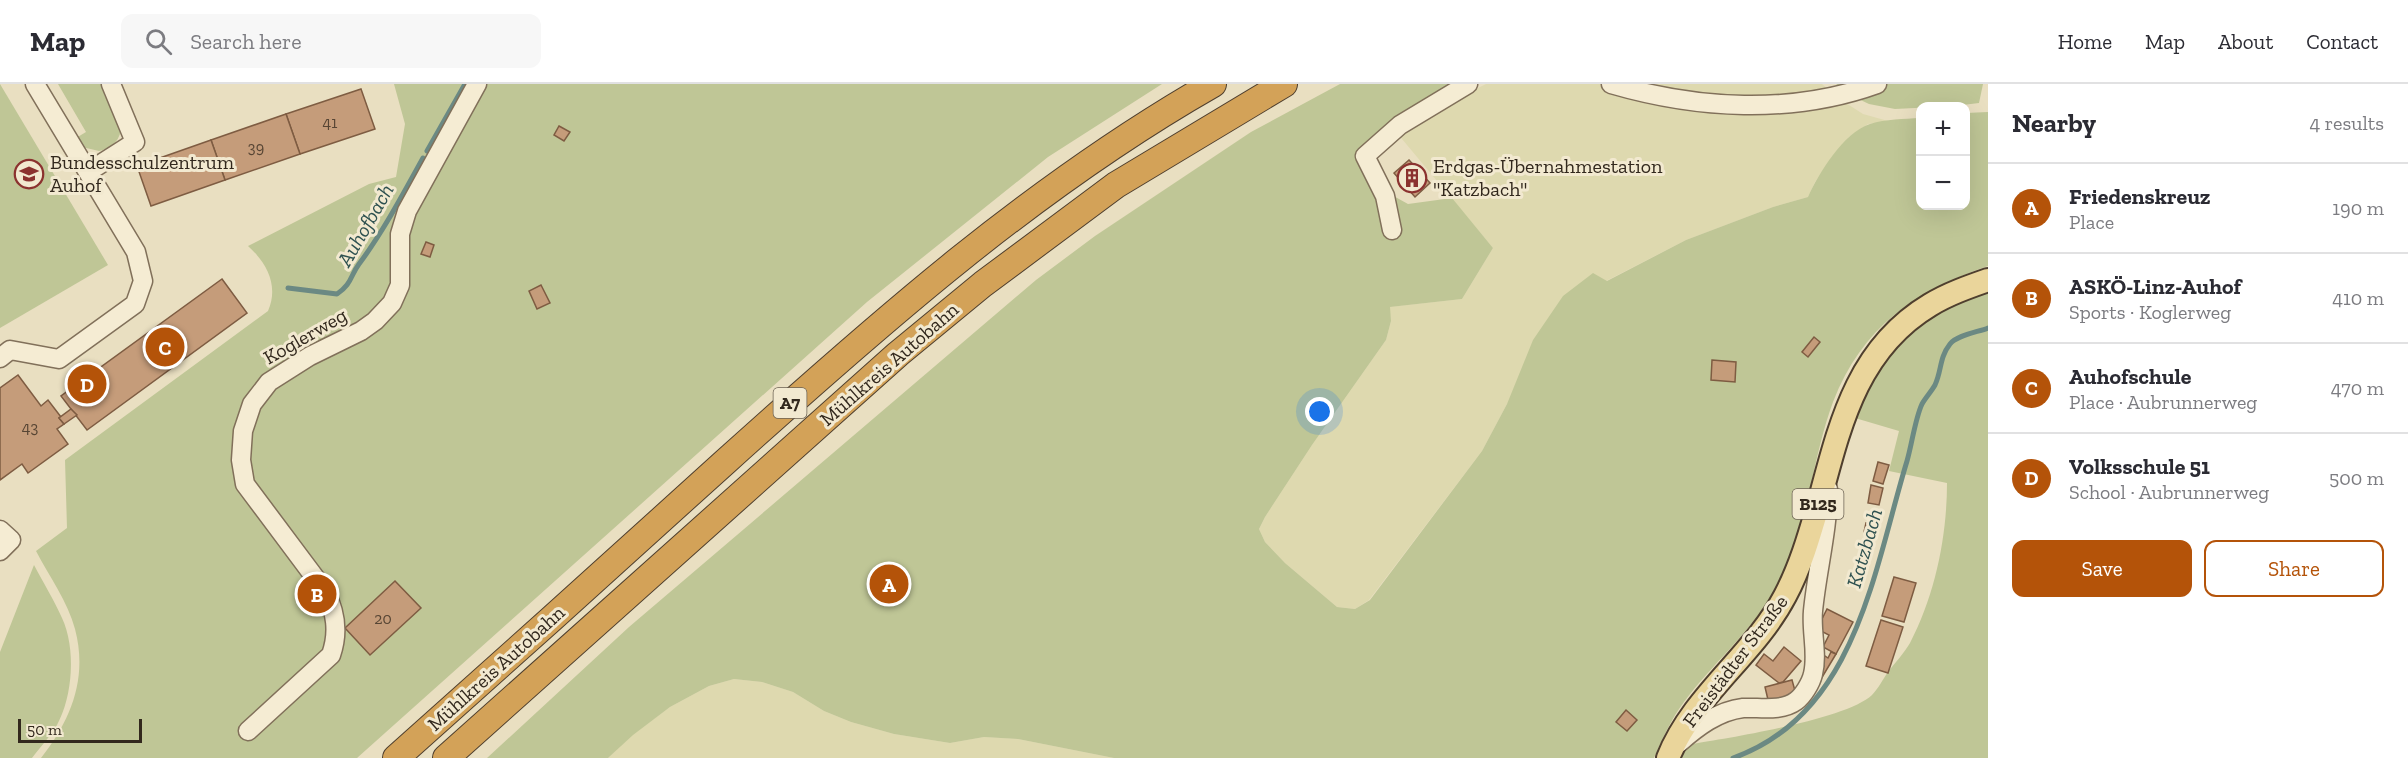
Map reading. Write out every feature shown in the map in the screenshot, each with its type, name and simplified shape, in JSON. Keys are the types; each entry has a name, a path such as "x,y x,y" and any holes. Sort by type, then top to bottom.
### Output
{"highway":[{"name":"Mühlkreis Autobahn","path":"396,758 875,329 1032,204 1118,143 1213,84"},
{"name":"Mühlkreis Autobahn","path":"446,758 872,378 983,284 1116,185 1284,84"}],"main road":[{"name":"Freistädter Straße","path":"1670,754 1686,723 1770,622 1786,596 1809,535 1828,469 1858,381 1877,352 1913,316 1931,304 1988,280"}],"street":[{"path":"0,358 10,350 59,359 135,304 143,281 136,252 35,84"},
{"path":"88,172 135,142 111,84"},
{"name":"Koglerweg","path":"248,730 331,655 337,629 331,602 325,591 245,484 241,460 243,431 248,416 260,392 275,377 310,356 361,331 375,321 392,303 400,285 400,234 407,211 477,84"},
{"path":"1392,230 1385,196 1365,156 1400,125 1468,84"},
{"path":"1611,84 1653,96 1765,106 1798,104 1833,97 1877,84"},
{"name":"Freistädter Straße","path":"1670,754 1707,721 1726,712 1743,708 1765,709 1786,706 1796,702 1804,693 1813,676 1815,656 1812,634 1813,613 1828,518 1828,469"},
{"path":"0,530 10,540 0,551"}],"shaded area":[{"path":"1486,84 1822,84 1838,98 1863,114 1888,121 1868,124 1849,137 1831,158 1808,197 1773,207 1686,240 1606,281 1507,404 1482,451 1369,600 1355,609 1337,607 1285,563 1265,542 1259,529 1312,445 1386,340 1391,321 1389,307 1462,299 1493,248 1397,133 1436,109"},
{"path":"734,679 762,682 793,692 824,711 851,722 894,734 950,743 984,737 1018,739 1114,758 608,758 632,735 670,707 709,686"}],"green space":[{"name":"Bundesschulzentrum Auhof","path":"0,84 108,265 0,328"},
{"path":"58,84 102,84 106,87 104,94 113,113 120,117 121,123 120,134 115,143 99,151 82,147 76,138 86,132"},
{"path":"394,84 472,84 432,161 399,216 394,243 391,291 382,307 360,325 280,366 265,378 243,411 238,435 238,469 242,484 251,500 257,495 249,476 245,449 253,412 268,389 288,373 361,336 383,321 401,300 408,272 408,223 482,84 1162,84 1048,157 867,302 357,758 41,758 61,729 74,698 78,681 79,647 72,619 36,551 67,528 65,460 268,311 272,284 266,267 248,246 369,184 396,177 405,124"},
{"path":"1340,84 1462,84 1356,155 1390,194 1408,204 1452,198 1493,248 1462,299 1390,307 1391,321 1386,340 1312,445 1259,529 1265,542 1285,563 1337,607 1355,609 1370,600 1482,451 1507,404 1533,340 1563,296 1593,273 1607,281 1686,240 1773,207 1808,197 1833,155 1850,136 1860,129 1876,122 1916,118 1916,210 1970,210 1970,113 1988,112 1988,266 1937,287 1915,300 1894,315 1859,353 1845,376 1829,412 1800,527 1780,580 1753,622 1679,708 1654,758 1114,758 1018,739 984,737 950,743 894,734 851,722 824,711 793,692 762,682 734,679 709,686 670,707 633,735 608,758 487,758 629,627 1036,280 1095,236 1251,132"},
{"path":"1836,84 1983,84 1979,103 1970,104 1970,102 1916,102 1916,108 1895,109 1869,104 1848,94"},
{"path":"1988,290 1988,758 1679,758 1692,744 1787,726 1839,712 1859,704 1874,693 1908,647 1919,625 1938,565 1945,524 1947,483 1889,471 1899,431 1855,418 1878,365 1919,323 1949,306"},
{"path":"34,565 56,605 66,630 71,657 69,686 57,725 32,758 0,758 0,652"}],"building":[{"path":"361,89 375,129 300,154 286,114"},
{"path":"286,114 300,154 225,180 211,140"},
{"path":"559,126 570,132 564,141 554,135"},
{"path":"211,140 225,180 151,206 137,166"},
{"name":"Erdgas-Übernahmestation \"Katzbach\"","path":"1409,160 1430,183 1415,197 1394,173"},
{"path":"426,242 434,245 430,257 421,254"},
{"path":"222,279 247,313 87,430 61,396"},
{"path":"541,285 550,303 537,309 529,291"},
{"path":"1814,337 1820,342 1808,357 1802,352"},
{"path":"1712,360 1736,362 1735,382 1711,380"},
{"path":"18,375 41,406 48,400 61,417 59,418 64,424 57,429 68,444 28,473 22,464 0,480 0,388"},
{"path":"71,409 77,415 64,424 59,418"},
{"path":"1878,462 1889,465 1883,484 1873,481"},
{"path":"1871,485 1883,488 1879,505 1868,503"},
{"path":"1866,523 1876,526 1874,534 1864,532"},
{"path":"1894,577 1916,583 1904,622 1882,616"},
{"path":"395,581 421,608 370,655 345,628"},
{"path":"1827,609 1853,622 1836,654 1823,647 1829,635 1817,629"},
{"path":"1881,620 1903,627 1888,673 1866,666"},
{"path":"1784,647 1801,661 1783,682 1779,683 1756,665 1764,654 1773,661"},
{"path":"1831,652 1836,654 1818,684 1814,682 1824,666 1820,664 1825,656 1828,658"},
{"path":"1792,680 1797,698 1769,704 1765,687"},
{"path":"1626,710 1637,720 1627,731 1616,722"}],"waterway":[{"name":"Auhofbach","path":"427,151 465,84"},
{"name":"Auhofbach","path":"288,288 337,294 342,290 385,226 423,158"},
{"name":"Katzbach","path":"1733,758 1774,737 1807,709 1833,674 1854,634 1870,591 1907,461 1917,417 1922,404 1935,385 1944,354 1957,338 1988,328"}],"place":[{"name":"Bundesschulzentrum Auhof","path":"29,174"},
{"name":"Erdgas-Übernahmestation \"Katzbach\"","path":"1412,178"},
{"name":"Auhofschule","path":"165,347"},
{"name":"Volksschule 51","path":"87,384"},
{"name":"Friedenskreuz","path":"889,584"},
{"name":"ASKÖ-Linz-Auhof","path":"317,594"}]}
